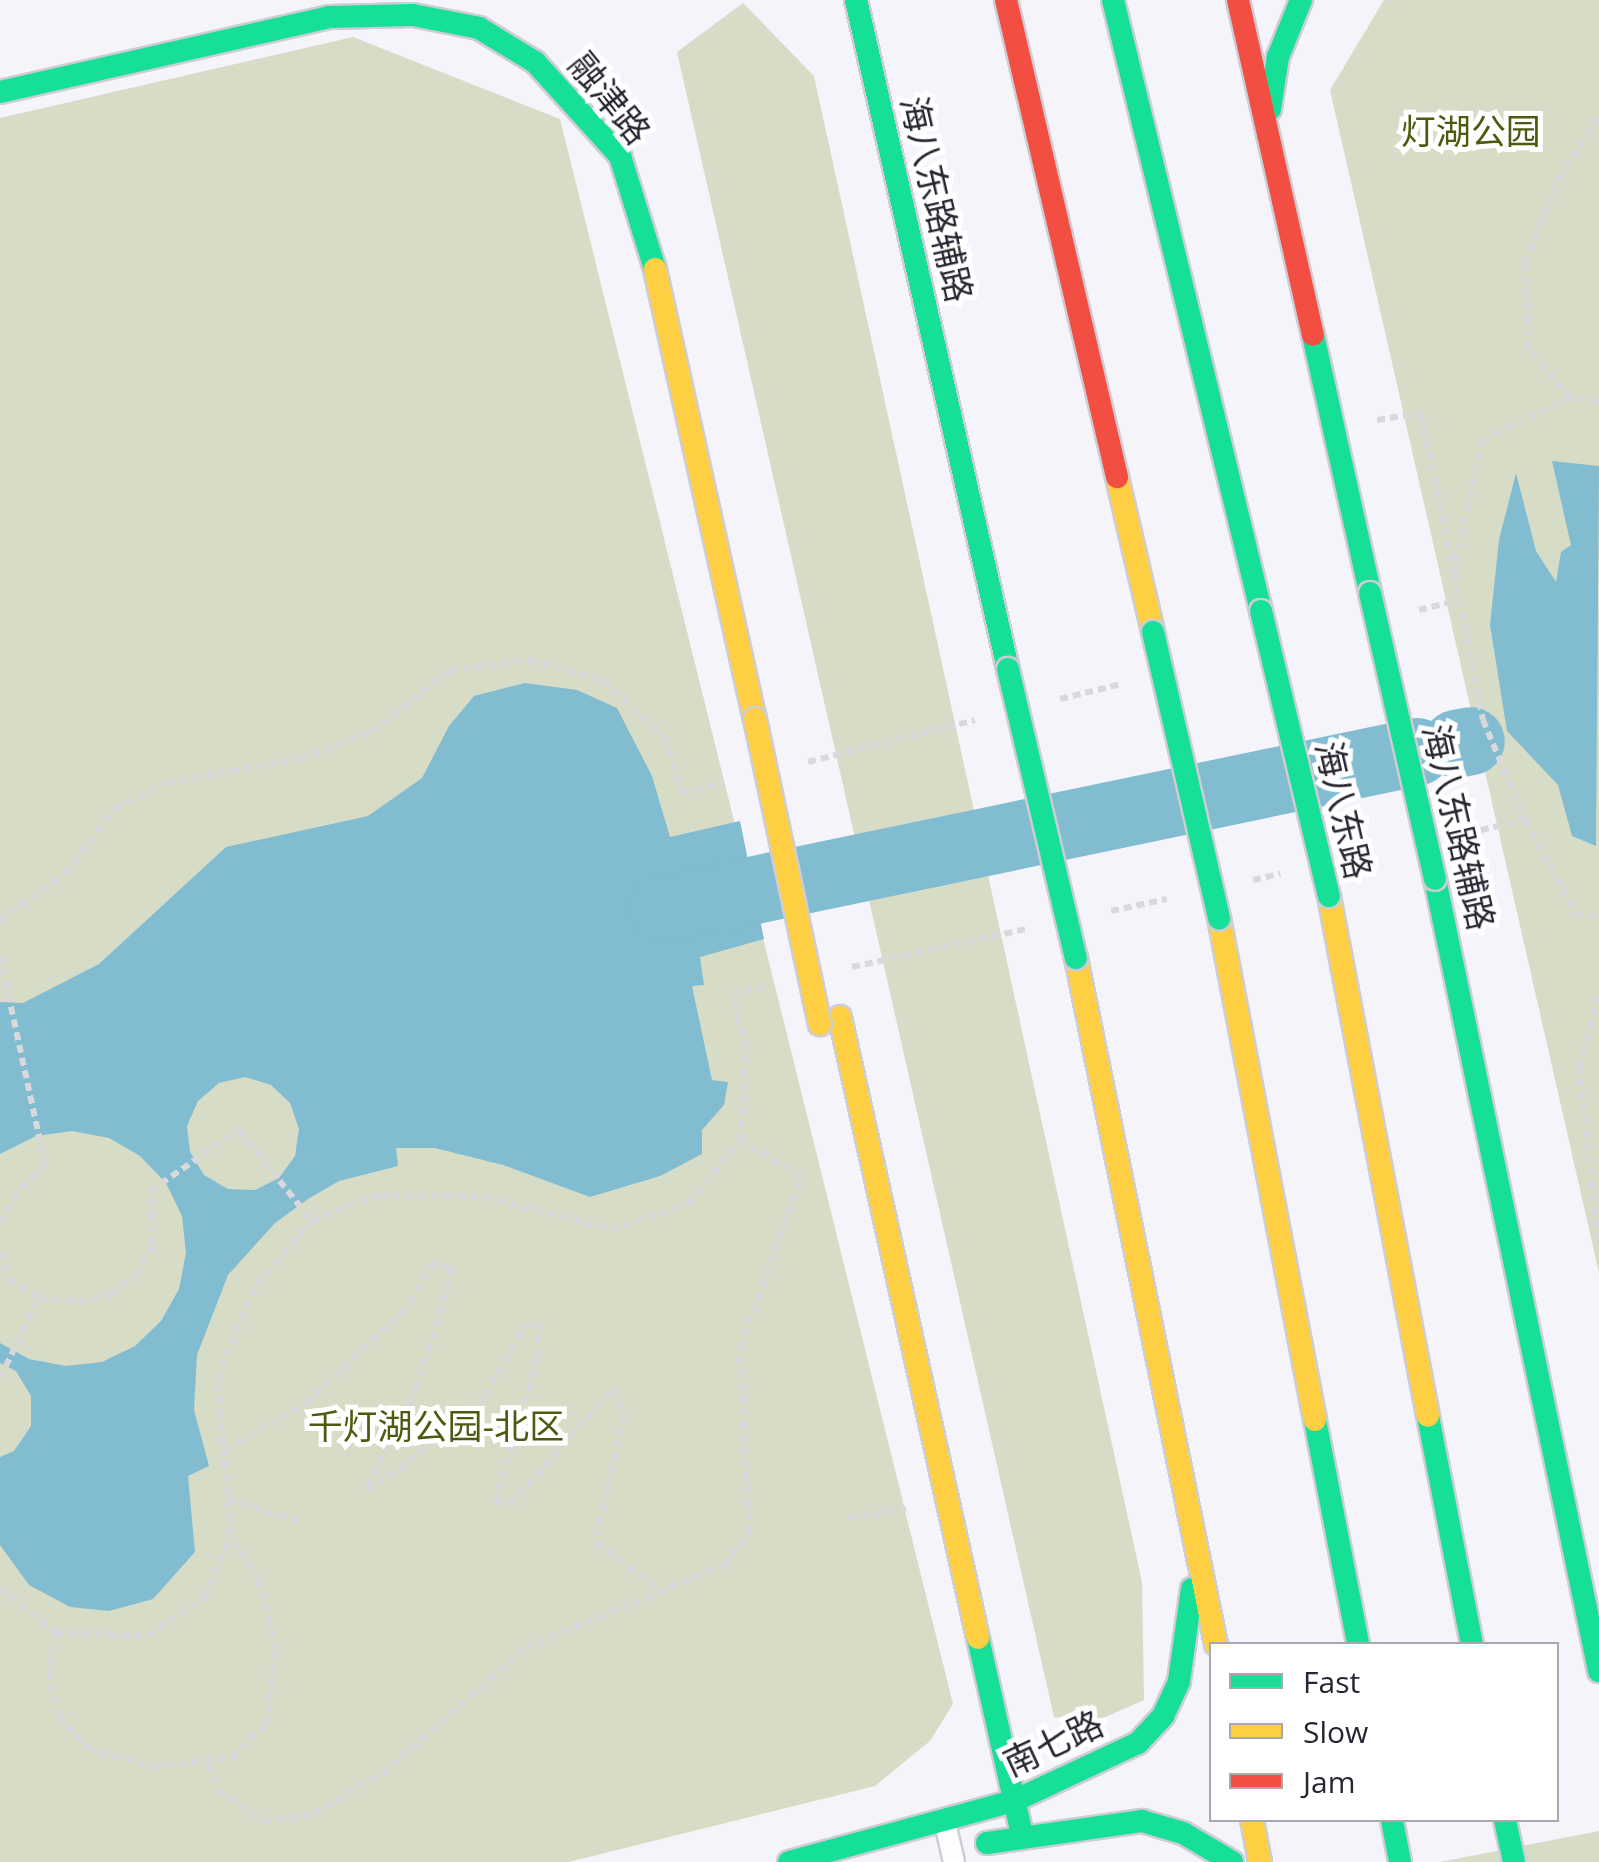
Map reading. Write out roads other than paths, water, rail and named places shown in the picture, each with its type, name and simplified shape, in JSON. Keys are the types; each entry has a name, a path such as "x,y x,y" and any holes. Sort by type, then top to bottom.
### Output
{"main road":[{"path":"0,73 319,0"},
{"name":"融津路","path":"423,0 491,14 547,49 633,143 657,204 766,719"},
{"name":"海八东路辅路","path":"856,0 1076,958 1216,1642"},
{"path":"1006,0 1219,918 1358,1642"},
{"name":"海八东路","path":"1112,0 1328,896 1472,1642"},
{"path":"1140,0 1158,192"},
{"name":"海八东路辅路","path":"1238,0 1435,879 1544,1386 1599,1671"},
{"path":"1266,132 1278,57 1301,0"},
{"name":"融津路","path":"0,92 329,17 414,15 479,28 535,62 620,156 642,213 766,719"},
{"path":"766,719 830,1021 945,1503 1012,1837"},
{"path":"830,1021 888,1352"},
{"path":"1544,1386 1574,1424"},
{"name":"南七路","path":"788,1862 945,1823 1004,1804 1138,1743 1163,1716 1189,1640 1195,1541"},
{"path":"944,1601 1004,1804"},
{"name":"南七路","path":"946,1856 1012,1837 1142,1821 1182,1833 1232,1862"},
{"path":"1252,1822 1260,1862"},
{"path":"1392,1822 1400,1862"},
{"path":"1506,1822 1514,1862"}],"lane":[{"path":"945,1823 946,1856"}],"water":[{"path":"1552,461 1599,466 1596,846 1572,836 1558,785 1507,731 1490,625 1499,540 1516,473 1536,551 1556,582 1561,552 1571,545"},
{"path":"525,683 577,690 617,708 652,776 670,837 740,821 764,939 700,957 704,985 692,986 712,1080 728,1082 724,1105 702,1130 702,1154 660,1176 590,1197 503,1165 435,1148 396,1148 398,1166 339,1181 275,1223 228,1275 197,1355 194,1410 209,1466 188,1476 195,1552 153,1599 109,1611 70,1607 29,1585 0,1545 0,1457 14,1451 31,1426 31,1396 16,1371 0,1363 0,1343 29,1359 66,1366 102,1362 135,1346 161,1321 179,1289 186,1253 182,1216 166,1183 140,1156 109,1138 72,1131 36,1136 0,1154 0,1002 23,1003 99,964 226,847 368,816 422,778 449,726 474,696","holes":["245,1077 271,1085 290,1103 299,1129 295,1156 279,1178 255,1190 228,1189 204,1175 190,1152 187,1126 198,1101 219,1083"]}],"waterway":[{"path":"1456,744 1471,741"},
{"path":"664,909 1417,752"}],"park label":[{"name":"灯湖公园","path":"1471,131"},
{"name":"千灯湖公园-北区","path":"436,1426"}]}
